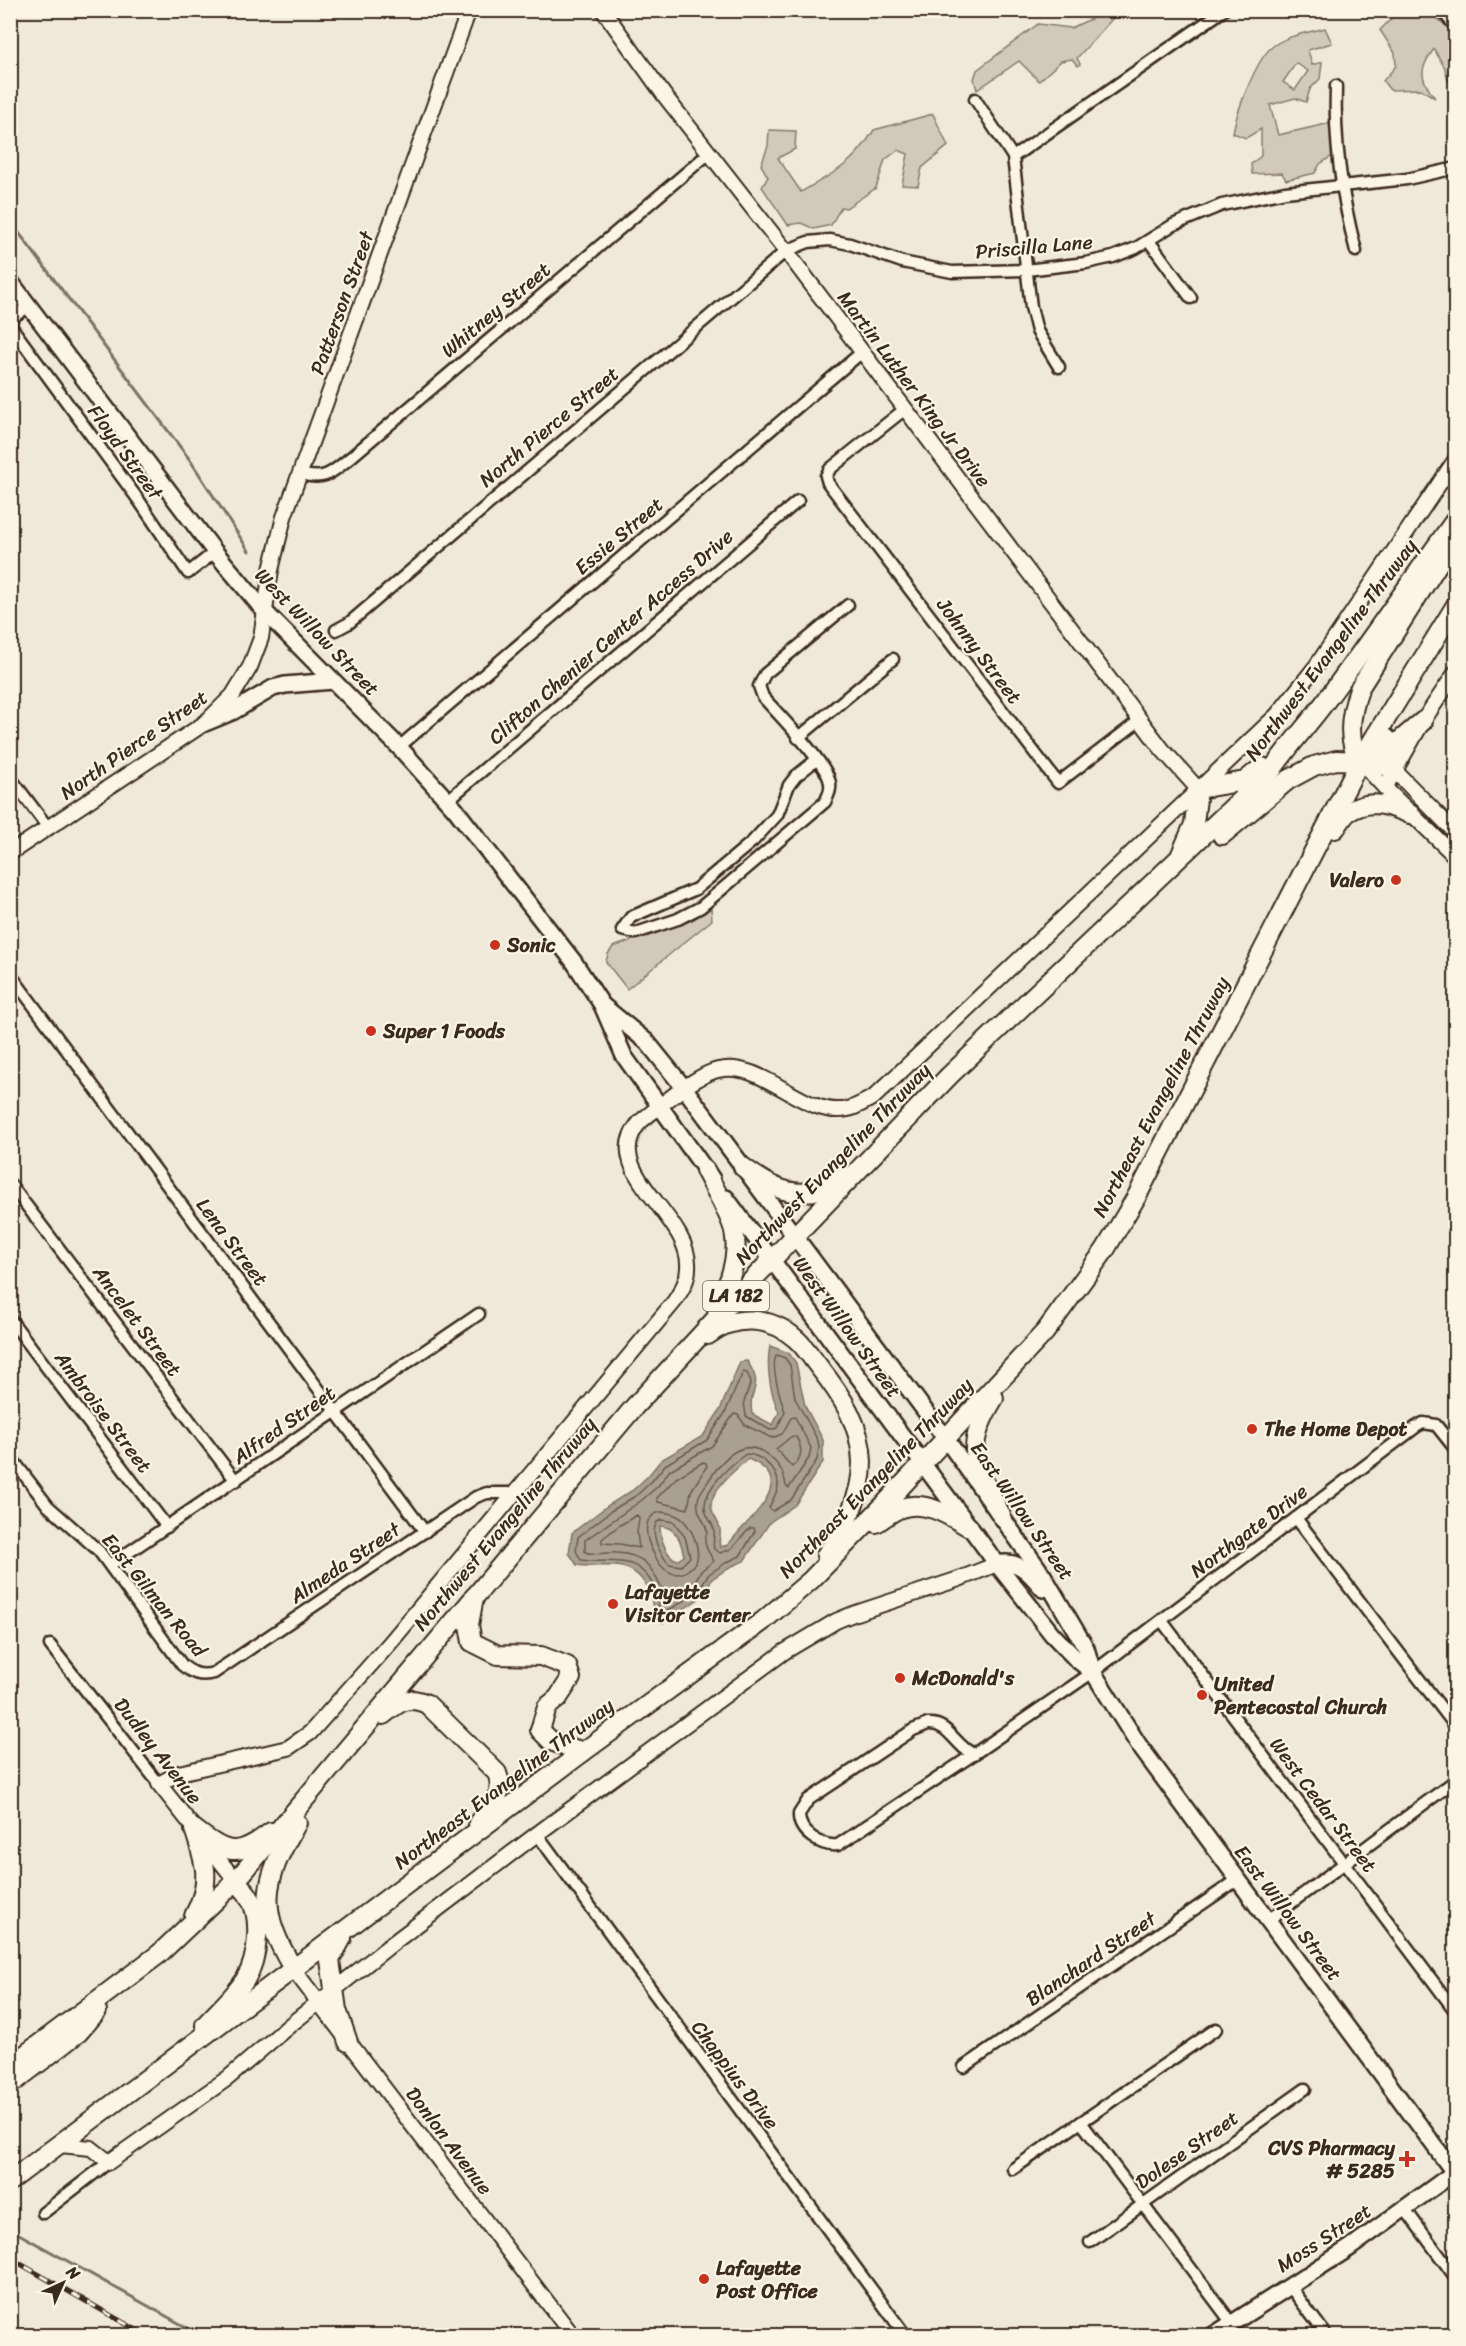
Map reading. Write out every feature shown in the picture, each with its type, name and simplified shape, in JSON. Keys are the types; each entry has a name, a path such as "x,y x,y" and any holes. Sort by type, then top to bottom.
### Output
{"highway":[{"name":"Northwest Evangeline Thruway","path":"10,2066 159,1954 236,1881 635,1406 708,1326 950,1075 1272,770 1289,745 1327,700 1455,519"},
{"path":"1360,761 1355,753 1351,722 1352,708 1360,687 1455,536"},
{"name":"Northeast Evangeline Thruway","path":"10,2181 583,1752 763,1621 811,1580 854,1537 1011,1371 1066,1305 1105,1250 1132,1205 1360,761 1455,605"},
{"path":"1386,717 1384,731 1395,771"},
{"path":"1099,934 1288,780 1314,766 1336,760 1360,761 1388,747 1424,721"},
{"path":"1178,860 1194,824 1198,789 1245,781 1289,745"},
{"path":"1312,856 1350,811 1367,805 1384,804 1410,814"},
{"path":"743,1167 765,1183 787,1191 813,1191 857,1170"},
{"path":"705,1170 734,1231 734,1258 730,1280 708,1326"},
{"path":"681,1356 718,1326 735,1321 767,1322 795,1338 823,1372 847,1407 859,1436 862,1465 858,1492 854,1509 811,1580"},
{"path":"1001,1515 976,1464 974,1439 984,1415 1011,1371"},
{"path":"854,1537 900,1509 922,1505 942,1512 969,1527"},
{"path":"475,1595 469,1625 472,1642 498,1655 541,1656 567,1666 571,1678 558,1698 547,1707 540,1730 551,1741 583,1752"},
{"path":"363,1732 394,1706 415,1698 438,1713 497,1773 501,1783 500,1792 467,1839"},
{"path":"294,1970 270,1923 268,1904 274,1865 298,1821 344,1755"},
{"path":"194,1829 220,1849 241,1850 259,1841 291,1817"},
{"path":"187,1928 203,1898 206,1880 205,1860 194,1829"},
{"path":"170,2061 232,1997 246,1978 255,1956 258,1935 255,1914 249,1896 236,1881"},
{"path":"345,1932 330,1960 337,2010 348,2042"},
{"path":"10,2085 79,2032 131,1974"},
{"path":"10,2171 60,2145"}],"main road":[{"name":"West Willow Street","path":"10,281 215,552 266,613 399,747 448,800 573,962 602,1005 624,1056 659,1107 922,1464"},
{"path":"205,723 234,711 273,688 333,681"},
{"name":"West Willow Street","path":"602,1005 647,1042 685,1089 946,1439"},
{"name":"East Willow Street","path":"946,1439 1063,1607 1086,1648 1093,1672 1138,1744 1455,2173"},
{"name":"East Willow Street","path":"922,1464 1052,1634 1076,1659 1093,1672"},
{"path":"997,1564 1008,1561 1018,1564 1063,1607"},
{"name":"Moss Street","path":"1212,2336 1351,2247 1455,2173"}],"street":[{"name":"Patterson Street","path":"266,613 277,541 469,10"},
{"name":"Martin Luther King Jr Drive","path":"603,10 708,154 786,251 1162,749 1198,789"},
{"path":"1013,157 1224,10"},
{"path":"1441,10 1455,27"},
{"path":"1336,86 1336,128 1356,251"},
{"path":"975,99 1013,157 1031,307 1037,331 1059,367"},
{"name":"Whitney Street","path":"300,474 312,477 325,476 350,458 708,154"},
{"name":"Priscilla Lane","path":"786,251 808,242 830,240 850,244 902,262 952,272 1026,270 1086,263 1113,257 1149,241 1173,225 1222,205 1285,192 1407,179 1455,168"},
{"path":"1149,241 1191,298"},
{"name":"North Pierce Street","path":"336,630 349,622 786,251"},
{"path":"10,319 29,306"},
{"name":"Floyd Street","path":"10,325 140,502 188,573 215,552"},
{"name":"Essie Street","path":"399,747 862,352"},
{"name":"Johnny Street","path":"905,409 828,472 826,476 828,483 1058,783 1140,720"},
{"name":"Northwest Evangeline Thruway","path":"159,1784 179,1773 288,1748 310,1733 516,1492 674,1302 685,1284 688,1269 685,1245 629,1160 627,1148 633,1130 659,1107 706,1074 726,1068 746,1071 826,1108 847,1109 874,1097 1276,715 1299,689 1337,636 1455,459"},
{"name":"Clifton Chenier Center Access Drive","path":"448,800 798,501"},
{"path":"816,760 796,776 789,785 777,815 753,841 696,889 631,917 622,930 636,933 702,907 825,802 830,787 829,777 816,760 798,738 763,697 759,686 760,680 848,605"},
{"name":"North Pierce Street","path":"10,853 205,723 233,695 250,667 257,652 266,613"},
{"path":"798,738 893,658"},
{"path":"1384,789 1455,672"},
{"path":"1360,761 1395,771 1455,833"},
{"path":"1360,761 1384,789 1455,857"},
{"path":"10,777 49,829"},
{"path":"753,841 765,853"},
{"path":"681,897 689,914"},
{"name":"Lena Street","path":"10,974 425,1532"},
{"name":"Ancelet Street","path":"10,1184 236,1480"},
{"name":"Alfred Street","path":"110,1565 479,1314"},
{"name":"Ambroise Street","path":"10,1319 167,1527"},
{"name":"Northgate Drive","path":"974,1754 963,1748 937,1724 919,1727 808,1800 799,1814 799,1822 813,1838 821,1843 830,1846 838,1845 974,1754 1093,1672 1416,1427 1429,1423 1439,1428 1455,1450"},
{"name":"East Gilman Road","path":"10,1456 48,1506 64,1523 90,1542 110,1565 182,1665 192,1673 199,1675"},
{"name":"Almeda Street","path":"199,1675 214,1673 476,1497 487,1493 516,1492"},
{"path":"1296,1518 1455,1727"},
{"path":"43,2213 109,2162 228,2078 402,1936 775,1659 810,1636 853,1614 997,1564"},
{"name":"West Cedar Street","path":"1162,1621 1455,2012"},
{"name":"Dudley Avenue","path":"50,1645 236,1881"},
{"path":"1268,1921 1455,1780"},
{"name":"Chappius Drive","path":"537,1834 906,2336"},
{"name":"Blanchard Street","path":"964,2067 1237,1880"},
{"name":"Donlon Avenue","path":"294,1970 573,2336"},
{"path":"1013,2169 1216,2029"},
{"name":"Dolese Street","path":"1090,2242 1305,2089"},
{"path":"1082,2122 1231,2322"},
{"path":"60,2145 91,2148 109,2162"},
{"path":"1405,2209 1455,2278"},
{"path":"1289,2285 1328,2336"}],"shaded area":[{"path":"1108,11 1113,18 1077,58 1080,64 1078,66 1072,59 1061,61 1039,81 1019,61 977,90 974,79 977,70 1038,24 1071,28"},
{"path":"1389,11 1428,11 1455,33 1455,83 1448,81 1445,68 1434,49 1424,68 1426,85 1435,98 1421,89 1390,90 1383,81 1396,66 1395,53 1380,30 1391,19 1387,14"},
{"path":"1325,28 1332,43 1308,50 1312,65 1322,62 1320,79 1310,89 1306,102 1295,98 1270,105 1278,135 1331,123 1332,156 1320,164 1315,173 1286,180 1282,173 1252,174 1251,164 1261,156 1261,129 1246,138 1233,133 1253,74 1266,53 1278,43","holes":["1296,63 1308,71 1295,90 1283,82"]},
{"path":"933,114 948,146 922,168 918,186 902,185 908,154 898,150 885,160 876,188 846,208 841,207 831,225 814,229 801,223 788,225 762,187 768,177 761,165 768,146 769,130 796,131 795,149 778,158 801,192 851,160 874,130"},
{"path":"711,908 712,920 627,989 606,962 613,947 692,920"}],"water":[{"path":"770,1346 789,1353 796,1363 805,1406 823,1440 823,1462 795,1505 770,1522 744,1561 712,1579 700,1598 663,1623 654,1619 649,1592 640,1577 633,1572 615,1566 577,1565 569,1553 572,1533 607,1506 633,1490 661,1460 703,1436 720,1410 740,1362 747,1361 755,1378 752,1414 773,1425 779,1412 770,1380 768,1362","holes":["748,1459 764,1468 770,1478 770,1489 756,1513 728,1545 720,1547 720,1529 711,1507 712,1500 725,1480","660,1526 670,1529 677,1536 684,1556 678,1560 667,1551"]}],"waterway":[{"path":"10,221 190,460 249,551"},
{"path":"10,2229 202,2336"}],"railway":[{"path":"10,2258 147,2336"}],"place":[{"name":"Valero","path":"1396,880"},
{"name":"Sonic","path":"495,945"},
{"name":"Super 1 Foods","path":"371,1031"},
{"name":"The Home Depot","path":"1252,1429"},
{"name":"Lafayette Visitor Center","path":"613,1604"},
{"name":"McDonald's","path":"900,1678"},
{"name":"United Pentecostal Church","path":"1202,1695"},
{"name":"CVS Pharmacy # 5285","path":"1407,2159"},
{"name":"Lafayette Post Office","path":"704,2279"}]}
